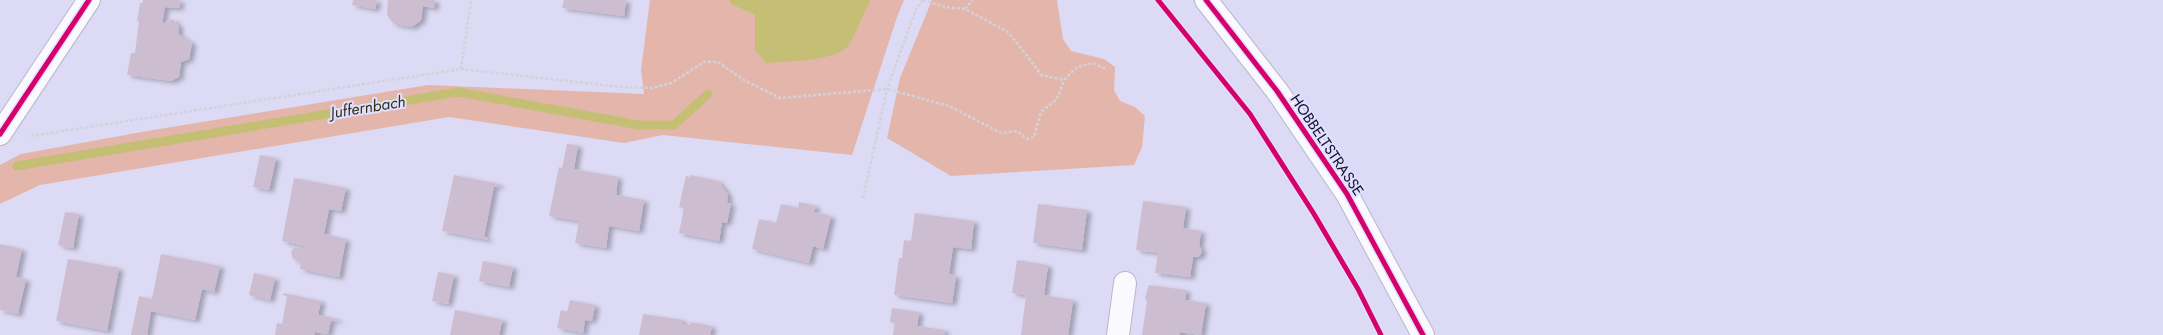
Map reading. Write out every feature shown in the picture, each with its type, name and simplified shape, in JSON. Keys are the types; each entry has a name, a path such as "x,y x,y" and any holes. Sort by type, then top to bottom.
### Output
{"street":[{"path":"0,134 89,0"},
{"name":"HOBBELTSTRASSE","path":"1206,0 1277,92 1347,194 1423,335"},
{"path":"1118,335 1125,283"}],"path":[{"path":"461,69 471,0"},
{"path":"863,198 887,89 916,9 923,0 945,7 965,9 1008,32 1025,52 1041,75 1064,80"},
{"path":"965,9 972,0"},
{"path":"29,136 461,69 620,88 652,88 671,83 704,62 718,62 744,80 780,98 887,89 949,106 1001,133 1018,131 1027,139 1034,138 1041,112 1057,99 1064,80 1077,67 1093,63 1106,69"}],"shaded area":[{"path":"650,0 729,0 732,5 755,15 755,50 864,11 871,0 904,0 897,17 852,155 663,135 624,143 449,117 40,185 0,204 0,165 21,154 147,131 428,85 644,94 641,70"},
{"path":"729,0 871,0 852,40 843,50 834,54 810,60 766,63 755,50 755,15 732,5"},
{"path":"932,0 1057,0 1063,39 1071,51 1104,59 1115,67 1114,90 1120,101 1135,107 1145,116 1142,147 1134,165 951,176 887,138 900,78"}],"building":[{"path":"143,0 180,0 179,8 165,7 162,24 173,19 179,27 178,34 192,43 189,59 181,62 179,77 171,81 127,75 131,53 135,53 139,21 137,21 140,3 143,3"},
{"path":"353,0 377,0 375,9 352,5"},
{"path":"388,0 435,0 434,8 423,6 421,20 412,27 394,24 387,15"},
{"path":"564,0 626,0 624,16 562,8"},
{"path":"567,144 578,145 574,169 618,177 616,195 644,200 639,231 609,226 606,248 575,243 579,221 549,216 559,167 562,168"},
{"path":"260,155 276,158 269,190 253,187"},
{"path":"454,175 499,184 499,187 494,186 484,237 488,238 488,240 442,231"},
{"path":"690,175 718,181 728,195 727,203 731,203 727,223 722,222 719,241 679,233 684,208 679,207 686,176 690,177"},
{"path":"294,178 346,188 341,211 329,209 324,234 346,239 339,277 300,269 301,261 293,259 291,251 295,247 304,249 305,246 282,241"},
{"path":"1143,201 1186,207 1183,228 1201,231 1199,246 1202,250 1198,257 1193,257 1190,277 1155,273 1158,253 1136,250"},
{"path":"799,202 816,206 814,212 831,216 823,249 813,246 809,263 752,249 759,219 776,223 781,204 798,208"},
{"path":"1038,204 1087,210 1082,250 1033,243"},
{"path":"65,212 79,214 73,248 58,245"},
{"path":"915,213 974,221 971,249 953,247 949,274 956,276 952,303 894,295 899,258 902,258 904,240 911,241"},
{"path":"0,244 22,249 16,277 26,279 18,314 0,310"},
{"path":"161,254 220,266 214,292 202,289 195,320 151,311 147,335 131,335 139,296 152,299"},
{"path":"68,259 119,268 107,331 56,321"},
{"path":"1017,260 1048,265 1044,295 1073,300 1068,335 1021,335 1026,295 1012,293"},
{"path":"483,261 513,267 509,287 479,281"},
{"path":"438,272 454,275 448,304 432,301"},
{"path":"254,273 275,278 270,300 249,295"},
{"path":"1149,285 1186,290 1185,300 1206,303 1201,335 1180,332 1180,335 1142,335 1147,301 1145,298"},
{"path":"284,293 321,301 318,315 338,319 337,321 331,320 328,334 315,332 314,335 275,335 277,323 282,324 287,296 283,295"},
{"path":"570,300 595,305 592,321 585,320 583,333 557,328 561,310 567,312"},
{"path":"892,308 919,312 917,326 945,330 944,335 893,335 895,323 890,322"},
{"path":"455,310 504,320 502,321 499,335 450,335"},
{"path":"643,314 683,320 683,324 690,325 691,322 712,326 710,335 639,335"}],"waterway":[{"name":"Juffernbach","path":"17,166 458,92 639,125 674,125 708,94"}],"cycle path":[{"path":"0,134 89,0"},
{"path":"1158,0 1250,114 1314,214 1358,289 1381,335"},
{"path":"1206,0 1277,91 1347,194 1423,335"}]}
